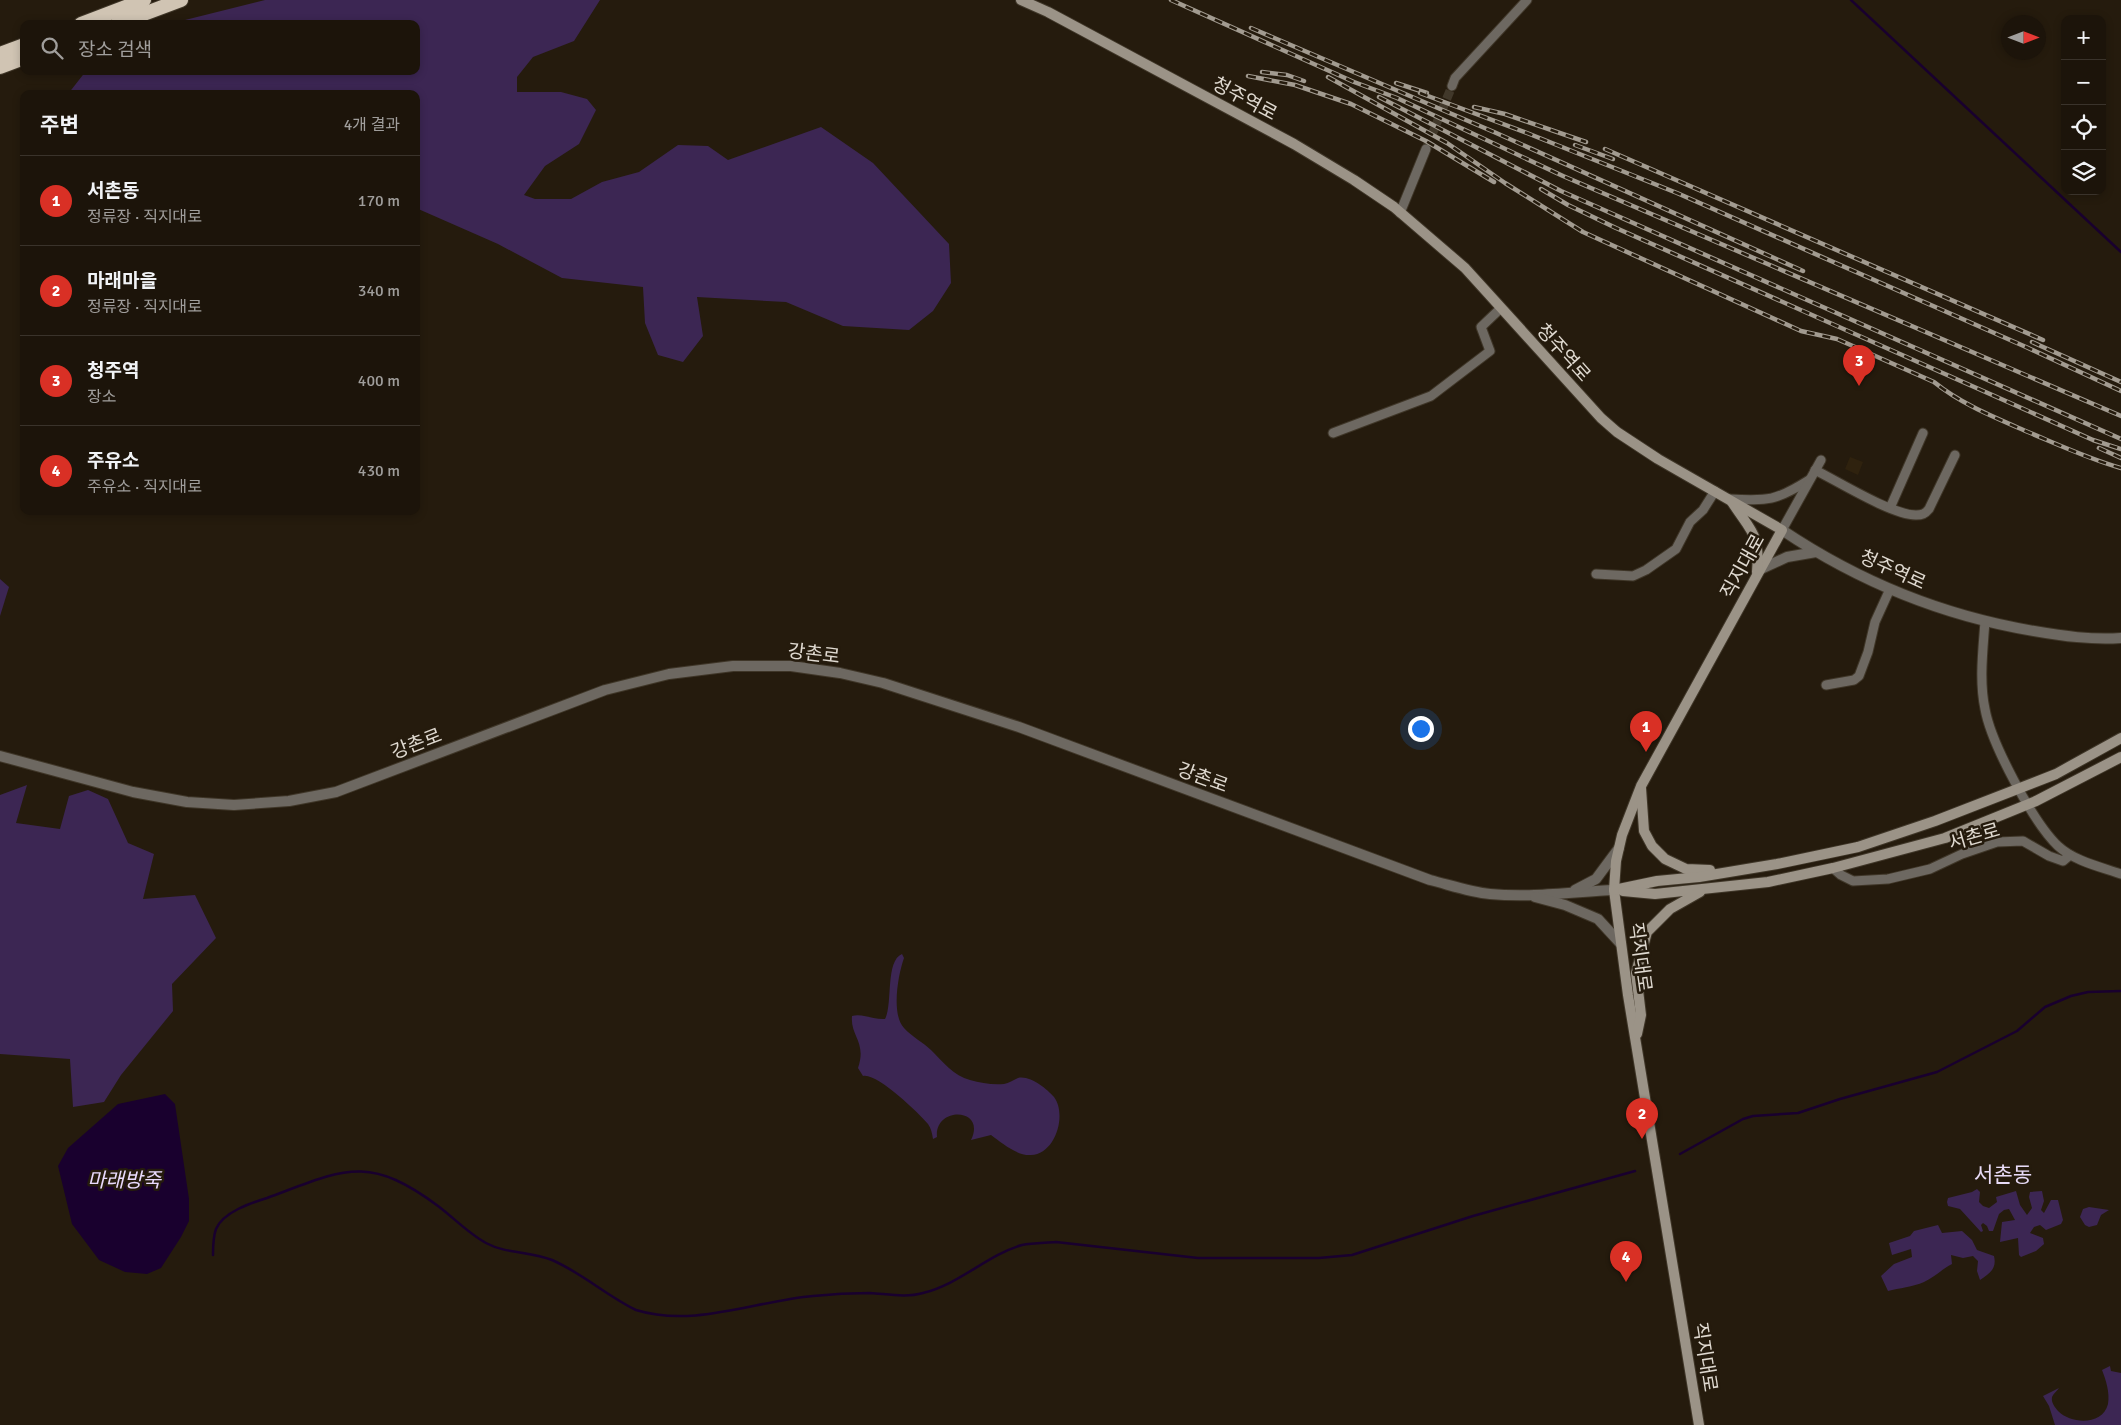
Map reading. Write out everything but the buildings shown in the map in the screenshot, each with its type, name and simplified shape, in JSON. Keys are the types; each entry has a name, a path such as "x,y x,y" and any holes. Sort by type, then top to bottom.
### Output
{"highway":[{"path":"92,20 144,0"},
{"path":"128,20 181,0"},
{"path":"0,54 20,46"},
{"path":"0,67 20,60"}],"main road":[{"name":"청주역로","path":"1021,0 1048,12 1294,144 1354,180 1400,212 1465,268 1601,418 1617,432 1658,459 1782,530"},
{"path":"1730,499 1756,538 1759,573"},
{"name":"직지대로","path":"1700,1425 1636,1039 1614,890 1619,848 1626,822 1641,786 1782,530"},
{"path":"1614,890 1657,881 1731,872 1858,847 1935,821 2056,774 2121,738"},
{"path":"1614,890 1655,894 1705,889 1768,882 1833,868 1945,838 2028,804 2121,757"},
{"path":"1641,786 1644,832 1652,846 1665,859 1686,869 1731,872"},
{"path":"1636,1039 1641,1016 1636,973 1648,932 1670,909 1705,889"}],"street":[{"path":"1452,86 1455,78 1527,0"},
{"path":"1400,212 1426,150"},
{"path":"1333,434 1431,396 1490,351 1481,327 1501,308"},
{"path":"1890,508 1923,433"},
{"path":"1815,470 1890,508 1911,515 1924,514 1929,510 1955,455"},
{"path":"1782,530 1821,460"},
{"path":"1730,499 1764,501 1788,492 1809,480"},
{"path":"1596,574 1633,576 1646,570 1676,549 1690,522 1703,510 1716,491"},
{"name":"청주역로","path":"1782,530 1816,552 1920,602 1985,621 2067,637 2121,638"},
{"path":"1759,573 1786,557 1816,552"},
{"path":"1826,685 1854,680 1859,676 1868,652 1875,622 1890,589"},
{"path":"1985,621 1982,673 1985,708 1992,737 2028,804 2059,847 2070,854"},
{"name":"강촌로","path":"0,756 133,792 188,802 234,805 289,801 336,792 605,690 670,674 733,666 791,666 840,673 883,683 1019,727 1430,880 1488,894 1614,890"},
{"name":"서촌로","path":"1833,868 1841,875 1853,880 1888,879 1930,868 1997,842 2023,841 2049,856 2063,860 2070,854 2093,865 2121,874"},
{"path":"1569,892 1596,879 1619,848"},
{"path":"1527,894 1565,905 1598,919 1621,944"}],"shaded area":[{"path":"265,0 600,0 574,41 533,57 517,77 517,92 561,92 587,99 596,110 579,144 545,166 524,195 535,199 571,199 602,182 639,172 678,145 708,146 728,160 821,127 873,163 949,244 951,283 933,311 909,330 843,326 786,302 697,297 703,336 683,362 658,355 645,323 643,287 562,278 498,244 420,210 420,90 71,90 83,75 420,75 420,20 185,20"},
{"path":"1850,457 1863,462 1858,475 1845,469"},
{"path":"0,579 9,587 0,616"},
{"path":"27,785 16,823 60,829 69,796 88,790 108,799 128,843 154,854 143,899 195,895 216,938 172,984 173,1011 121,1075 104,1102 73,1107 70,1059 0,1054 0,795"},
{"path":"902,954 904,958 898,984 897,1004 900,1022 904,1028 928,1047 949,1068 964,1078 982,1083 1006,1084 1018,1078 1023,1078 1038,1083 1047,1090 1058,1104 1059,1123 1053,1141 1047,1148 1040,1153 1026,1155 1010,1148 991,1135 971,1140 974,1129 972,1121 966,1116 959,1114 943,1120 938,1127 937,1137 933,1139 928,1124 916,1111 877,1080 869,1076 863,1076 858,1068 861,1052 853,1029 852,1016 860,1015 885,1019 889,1004 893,965"},
{"path":"1977,1189 1980,1192 1979,1202 1989,1208 1997,1202 1996,1197 2016,1191 2020,1205 2027,1215 2032,1208 2029,1197 2030,1192 2042,1191 2044,1201 2041,1210 2044,1213 2051,1200 2058,1200 2063,1220 2061,1224 2046,1230 2040,1225 2034,1227 2030,1233 2043,1238 2044,1244 2036,1251 2021,1257 2019,1255 2018,1238 2000,1242 2002,1222 2015,1220 2009,1209 1999,1214 1993,1231 1989,1231 1983,1223 1981,1225 1983,1231 1981,1232 1960,1209 1948,1206 1948,1198"},
{"path":"2089,1207 2109,1210 2101,1215 2097,1225 2089,1227 2085,1225 2080,1217 2083,1209"},
{"path":"1938,1225 1942,1233 1962,1231 1972,1240 1977,1250 1994,1256 1994,1267 1992,1270 1980,1280 1977,1271 1978,1261 1973,1256 1963,1258 1951,1255 1952,1264 1928,1280 1888,1291 1881,1276 1894,1264 1912,1257 1911,1249 1892,1255 1889,1243 1910,1236 1914,1231"},
{"path":"2110,1366 2111,1371 2121,1373 2121,1425 2055,1425 2049,1406 2043,1396 2059,1388 2052,1399 2058,1411 2071,1419 2086,1421 2094,1419 2105,1411 2108,1404 2108,1391 2102,1370"}],"water":[{"name":"마래방죽","path":"165,1094 175,1104 189,1199 189,1221 161,1268 147,1274 125,1272 99,1260 72,1224 58,1166 68,1148 118,1104"}],"waterway":[{"path":"1851,0 2121,252"},
{"path":"1680,1154 1743,1119 1753,1116 1798,1113 1840,1099 1937,1072 2017,1031 2045,1007 2071,996 2088,992 2121,991"},
{"path":"213,1255 216,1229 225,1218 238,1209 336,1174 354,1172 373,1173 392,1178 413,1189 486,1243 494,1247 552,1260 574,1271 636,1310 658,1315 702,1315 820,1295 863,1293 917,1294 949,1283 997,1255 1022,1245 1030,1244 1056,1242 1198,1258 1319,1258 1352,1255 1473,1216 1635,1171"}],"tunnel":[{"path":"1426,149 1452,86"}],"railway":[{"path":"1171,0 1354,82 1397,98 1563,176 2121,416"},
{"path":"1251,28 1494,132 1803,271"},
{"path":"1262,72 1287,75 1304,81"},
{"path":"1248,76 1295,85 1351,104 1426,141 1494,182"},
{"path":"1328,77 1447,143 1505,183 1583,232 1801,331 1837,339 1934,382 1967,404 2074,452 2121,468"},
{"path":"1396,83 1427,93"},
{"path":"1420,93 1527,133 1677,193 2121,391"},
{"path":"1379,97 1561,191 2121,439"},
{"path":"1474,107 1505,114 1586,142"},
{"path":"1575,145 1613,159"},
{"path":"1605,149 2043,340"},
{"path":"1541,189 1568,205 1616,228 2093,440 2121,449"},
{"path":"2032,342 2121,382"},
{"path":"2099,448 2121,458"}],"place":[{"name":"청주역","path":"1859,386"},
{"name":"서촌동","path":"1646,752"},
{"name":"마래마을","path":"1642,1139"},
{"name":"주유소","path":"1626,1282"}],"district":[{"name":"서촌동","path":"2003,1175"}]}
